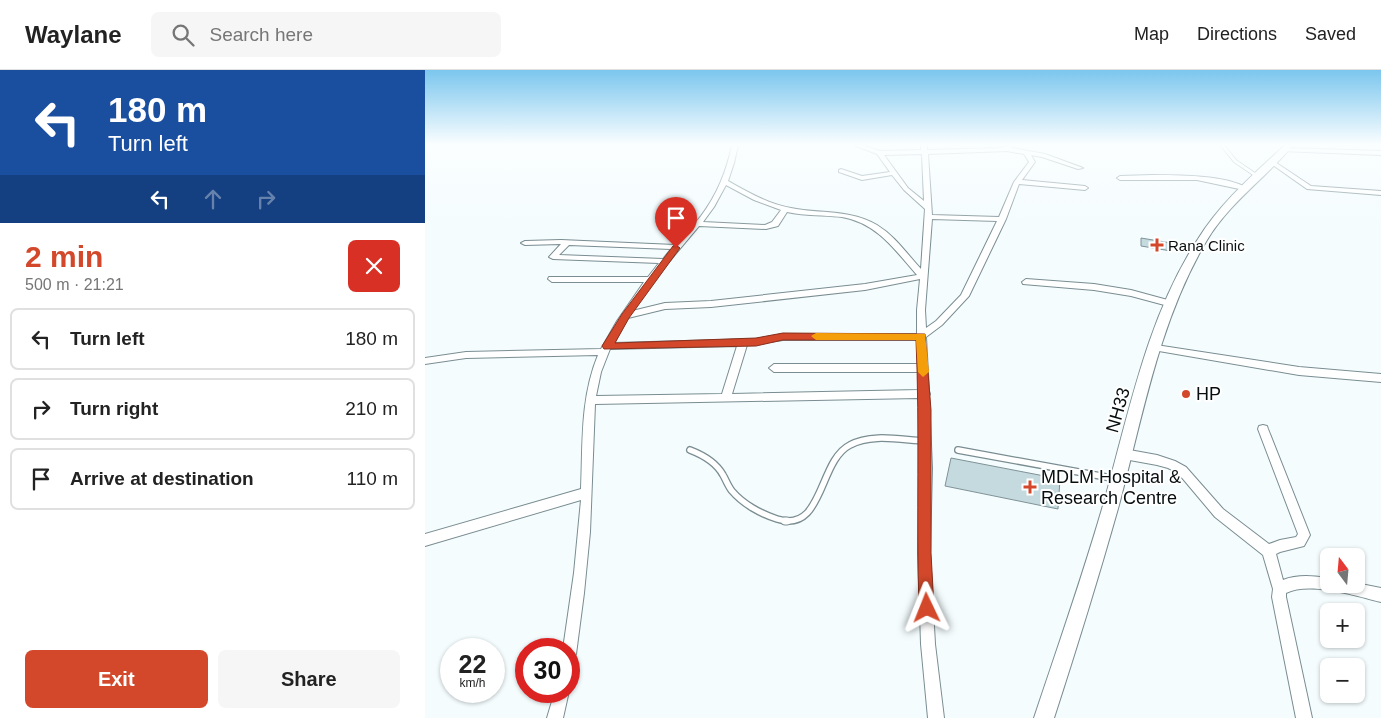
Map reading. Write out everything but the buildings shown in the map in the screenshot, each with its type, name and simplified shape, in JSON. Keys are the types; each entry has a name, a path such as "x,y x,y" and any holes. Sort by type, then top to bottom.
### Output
{"main road":[{"name":"NH33","path":"1044,718 1082,600 1155,348 1172,304 1203,240 1226,207 1257,176"}],"street":[{"path":"572,638 577,605 587,493 591,400 595,373 625,316 715,199 726,175"},
{"path":"854,175 862,178 880,175"},
{"path":"897,175 929,213 1002,219"},
{"path":"927,175 929,213 923,276 921,337 925,394 924,553 928,644 936,718"},
{"path":"425,361 466,356 764,341 783,336 921,337 939,323 965,296 1002,219 1017,182 1022,175"},
{"path":"1291,175 1309,188 1381,193"},
{"path":"1120,178 1195,177 1211,179 1244,188"},
{"path":"723,181 763,202 785,210 839,215 868,222 880,230 923,276"},
{"path":"1017,182 1085,188"},
{"path":"697,224 766,228 775,224 785,210"},
{"path":"525,243 676,248"},
{"path":"566,243 553,256 554,258 666,261"},
{"path":"625,316 665,306 711,304 865,287 923,276"},
{"path":"552,279 652,280"},
{"path":"1026,282 1131,292 1172,304"},
{"path":"726,396 743,342"},
{"path":"1155,348 1299,370 1381,378"},
{"path":"774,368 923,368"},
{"path":"591,400 726,396 925,394"},
{"path":"1263,429 1303,535 1300,542 1273,547 1269,552 1269,561 1281,589 1279,597 1304,718"},
{"path":"1124,454 1157,460 1182,470 1219,513 1269,552"},
{"path":"425,540 587,493"},
{"path":"1281,589 1286,585 1297,583 1331,585 1381,595"},
{"path":"555,718 559,703"}],"lane":[{"path":"690,450 703,455 716,464 729,488 739,499 760,511 784,521 794,521 804,518 812,509 830,465 838,453 849,445 882,439 925,441"},
{"path":"957,450 1118,479"}],"slow traffic":[{"path":"816,336 921,337 923,372"}],"place":[{"name":"Rana Clinic","path":"1157,245"},
{"name":"HP","path":"1186,394"},
{"name":"MDLM Hospital & Research Centre","path":"1030,487"}],"route":[{"path":"676,248 625,316 607,346 756,342 783,336 921,337 925,394 924,553 927,608"}]}
